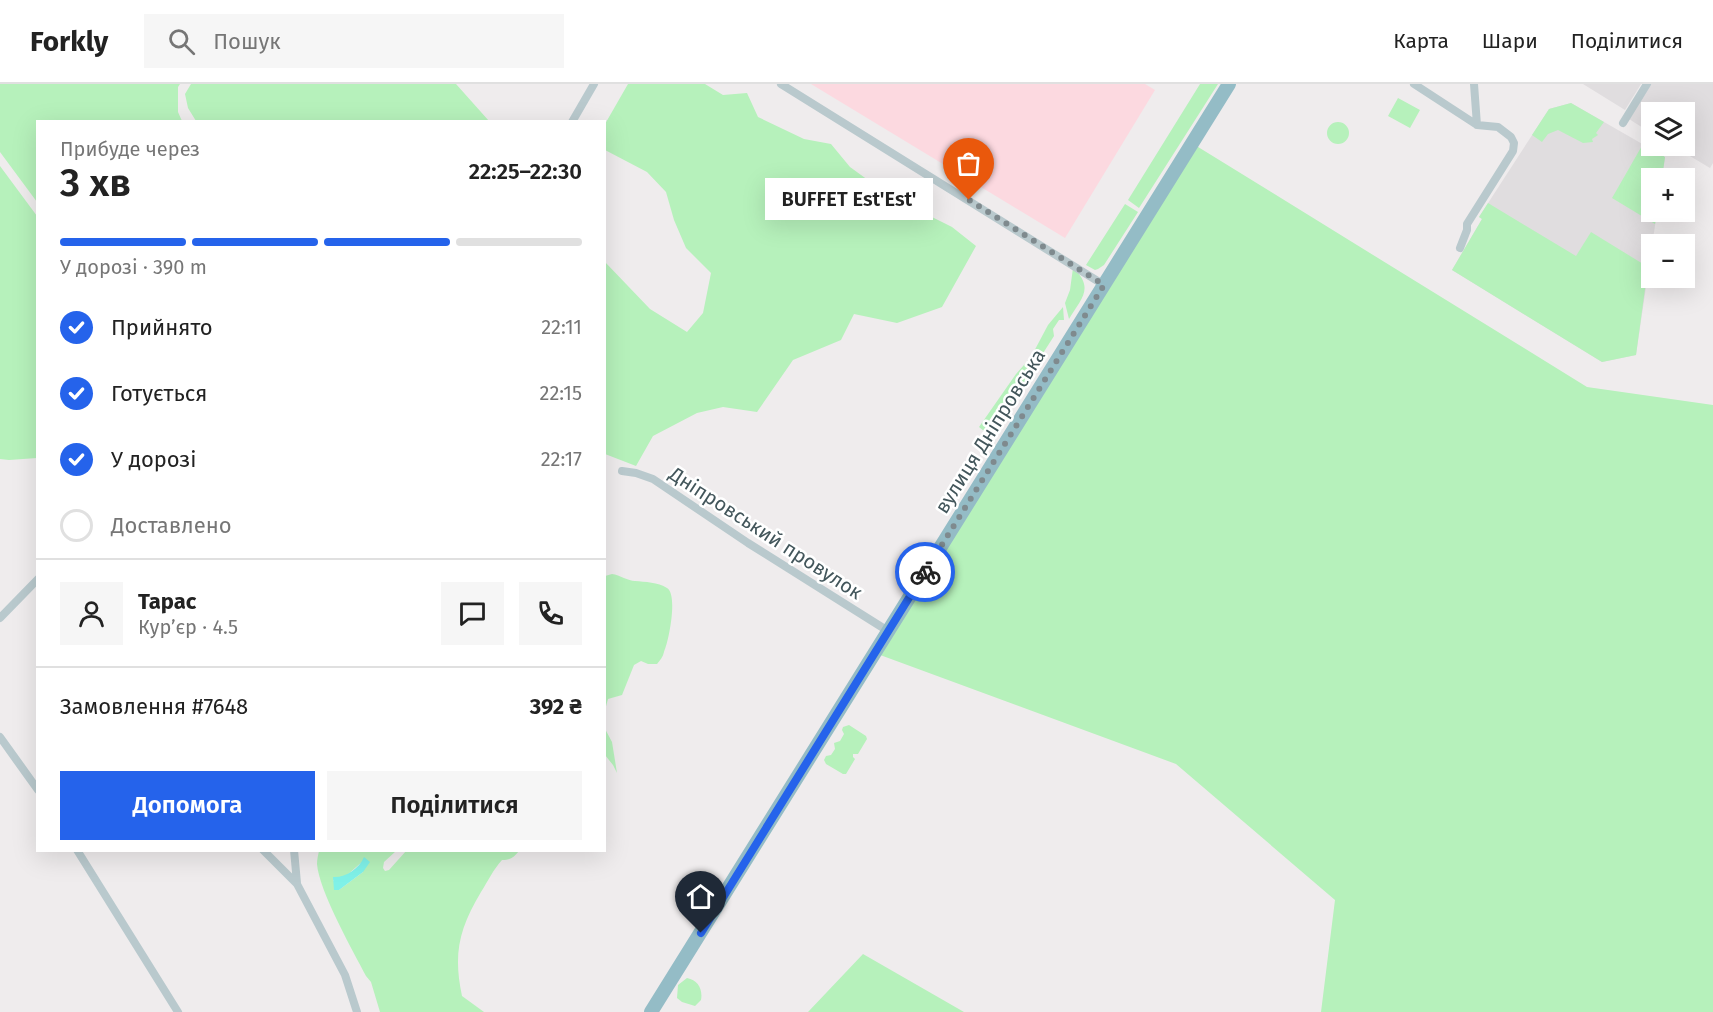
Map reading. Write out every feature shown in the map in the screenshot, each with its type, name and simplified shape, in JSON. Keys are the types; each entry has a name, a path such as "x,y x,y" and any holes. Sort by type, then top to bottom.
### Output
{"highway":[{"name":"вулиця Дніпровська","path":"651,1012 1230,84"}],"street":[{"path":"573,120 594,84"},
{"path":"781,84 1104,285"},
{"path":"1414,84 1478,125 1498,127 1511,137 1514,143 1513,151 1467,224 1460,248"},
{"path":"1474,84 1478,125"},
{"path":"1623,123 1647,84"},
{"name":"Дніпровський провулок","path":"622,471 653,479 748,543 888,631"},
{"path":"0,618 36,583"},
{"path":"0,737 36,787"},
{"path":"78,852 178,1012"},
{"path":"265,852 297,884 345,975 357,1012"},
{"path":"294,852 297,884"}],"shaded area":[{"path":"811,84 1145,84 1155,90 1065,238"},
{"path":"1583,84 1641,84 1625,110"},
{"path":"1651,84 1713,84 1713,163 1710,168 1690,156 1695,156 1695,102 1641,102 1641,127 1629,119"},
{"path":"1571,103 1641,143 1641,156 1665,157 1663,168 1641,168 1641,222 1656,222 1654,234 1641,234 1641,288 1646,288 1636,355 1602,362 1452,270 1482,219 1479,217 1549,109"}],"green space":[{"path":"0,84 180,84 178,112 182,120 36,120 36,201 0,152"},
{"path":"191,84 456,84 488,120 195,120 188,108 185,94"},
{"path":"628,84 705,84 723,95 747,93 758,117 804,139 831,144 850,167 890,196 952,227 976,246 942,307 897,323 854,314 841,340 793,360 757,412 723,407 697,413 653,436 636,466 606,454 606,263 650,309 687,332 703,313 711,273 686,248 674,220 666,192 647,172 606,151 606,122"},
{"path":"1200,84 1218,84 1139,208 1128,200"},
{"path":"1398,98 1420,110 1410,128 1388,116"},
{"path":"1571,103 1604,122 1596,133 1598,135 1592,139 1593,142 1583,143 1558,130 1548,134 1542,142 1532,135 1549,109"},
{"path":"1338,122 1346,125 1349,133 1346,141 1338,144 1330,141 1327,133 1330,125"},
{"path":"1190,142 1587,387 1713,405 1713,1012 1321,1012 1335,900 1176,764 872,652"},
{"path":"1641,147 1641,156 1665,157 1663,168 1641,168 1641,216 1612,198"},
{"path":"0,166 36,215 36,458 0,459"},
{"path":"1488,203 1576,256 1591,232 1641,263 1641,288 1645,288 1636,355 1602,362 1452,270 1482,219 1479,217"},
{"path":"1125,204 1138,212 1104,265 1095,270 1086,265"},
{"path":"1073,268 1080,275 1085,288 1084,294 1069,319 1065,303 1070,290"},
{"path":"1063,307 1064,320 1059,320 1053,329 1054,336 990,436 979,427 1016,374 1031,357 1048,325"},
{"path":"612,574 632,581 656,583 667,588 672,599 672,618 664,654 657,664 641,661 634,665 622,695 608,699 606,706 606,576"},
{"path":"849,725 867,739 858,754 853,754 855,759 846,774 843,774 826,764 824,760 835,749 834,743 840,741 844,734 843,727"},
{"path":"606,731 612,742 617,773 606,756"},
{"path":"319,852 395,852 384,862 385,871 389,870 405,852 518,852 512,858 502,860 493,872 473,905 460,942 458,967 462,996 484,1012 380,1012 371,982 330,905 317,864","holes":["363,861 363,872 339,890 333,880 346,876"]},
{"path":"863,954 964,1012 808,1012"},
{"path":"687,978 697,983 700,989 701,1000 695,1006 677,998 678,985"}],"water":[{"path":"364,857 370,862 363,872 339,890 334,890 333,877 351,872"}],"way so far":[{"path":"925,572 1104,285 969,200"}],"place":[{"name":"BUFFET Est'Est'","path":"969,200"}],"route":[{"path":"701,933 925,572"}]}
